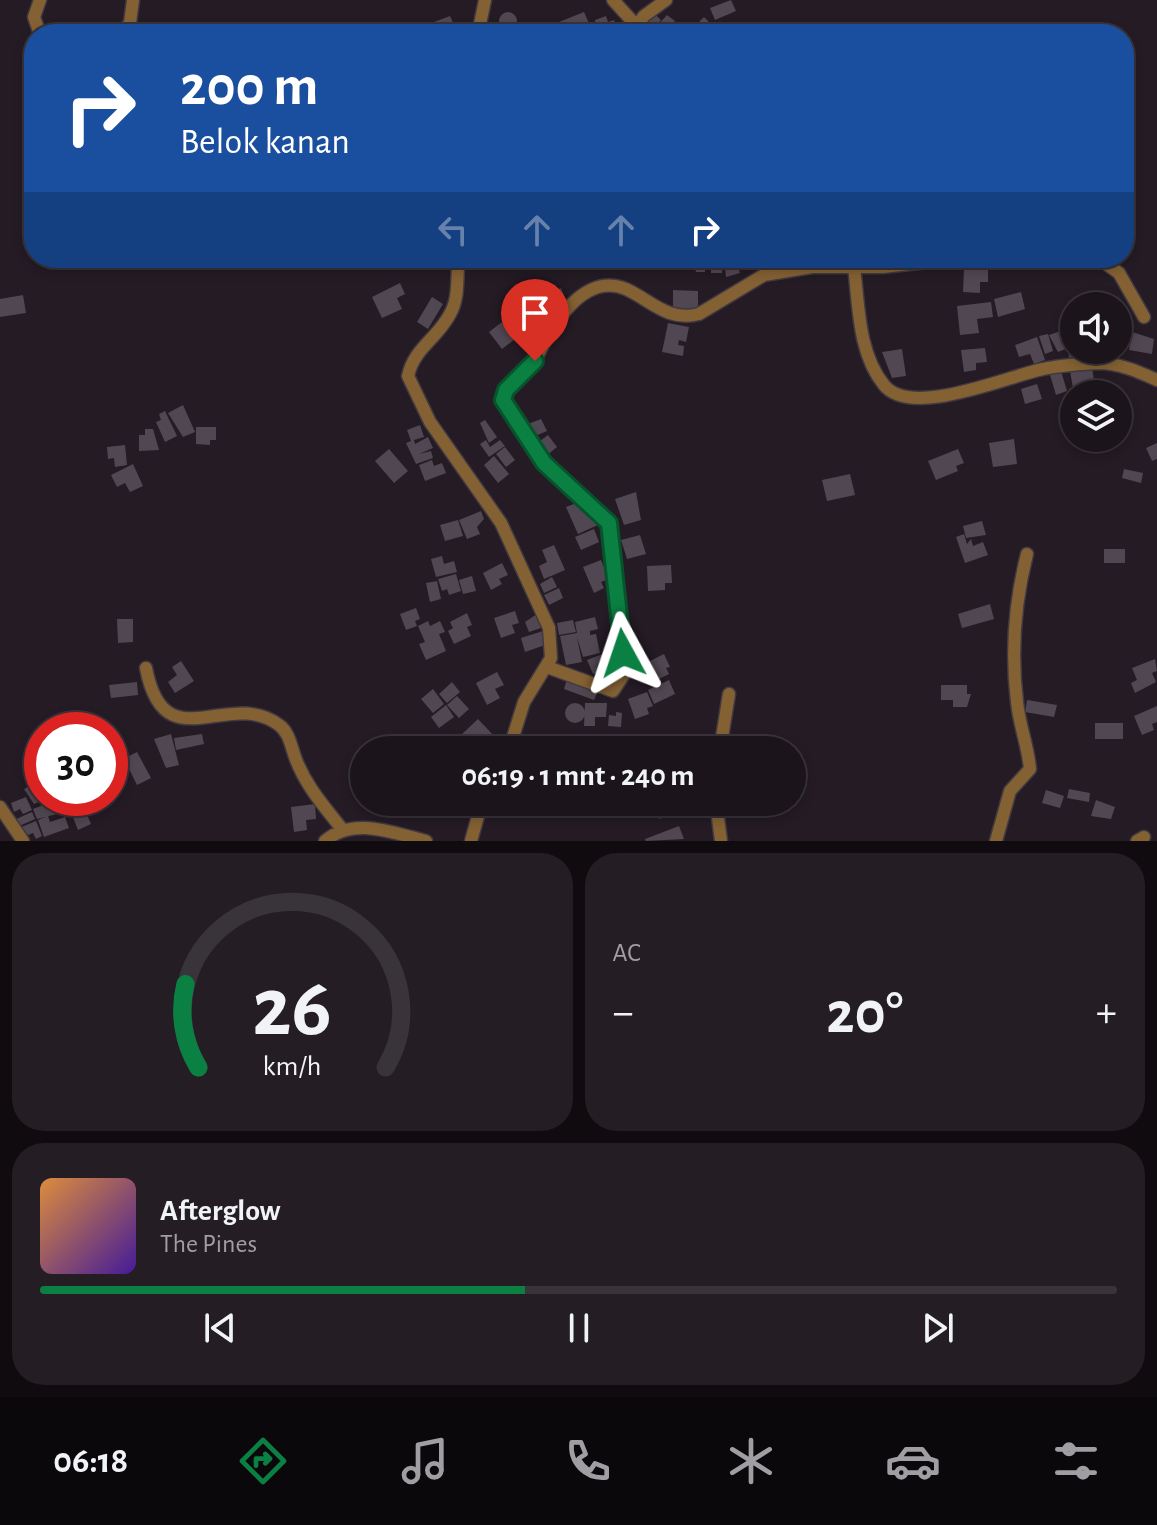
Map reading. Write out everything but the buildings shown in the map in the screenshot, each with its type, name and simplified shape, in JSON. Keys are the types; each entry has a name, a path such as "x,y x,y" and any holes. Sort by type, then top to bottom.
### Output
{"street":[{"path":"36,24 34,17 40,0"},
{"path":"129,24 133,0"},
{"path":"480,24 485,0"},
{"path":"613,0 631,24"},
{"path":"640,24 644,16 666,0"},
{"path":"458,268 456,298 451,314 419,349 408,376 430,422 501,523 549,628 551,658 524,702 513,736"},
{"path":"547,667 613,691 625,673 609,523 544,463 503,400 506,390 535,361 548,332 576,299 611,286 625,289 677,317 687,317 699,314 764,275 806,268"},
{"path":"854,268 866,356 885,387 901,396 947,395 1000,384 1042,369 1101,363 1131,368 1157,380"},
{"path":"1112,268 1119,273 1144,317"},
{"path":"996,841 1010,791 1030,769 1017,702 1016,649 1017,595 1027,554"},
{"path":"146,668 162,708 175,719 192,720 228,713 262,716 283,728 309,787 342,829"},
{"path":"722,736 729,694"},
{"path":"0,807 23,841"},
{"path":"471,841 478,816"},
{"path":"718,816 721,841"},
{"path":"325,841 342,829 365,827 426,841"}],"route":[{"path":"535,361 506,390 503,400 544,463 609,523 623,653"}]}
